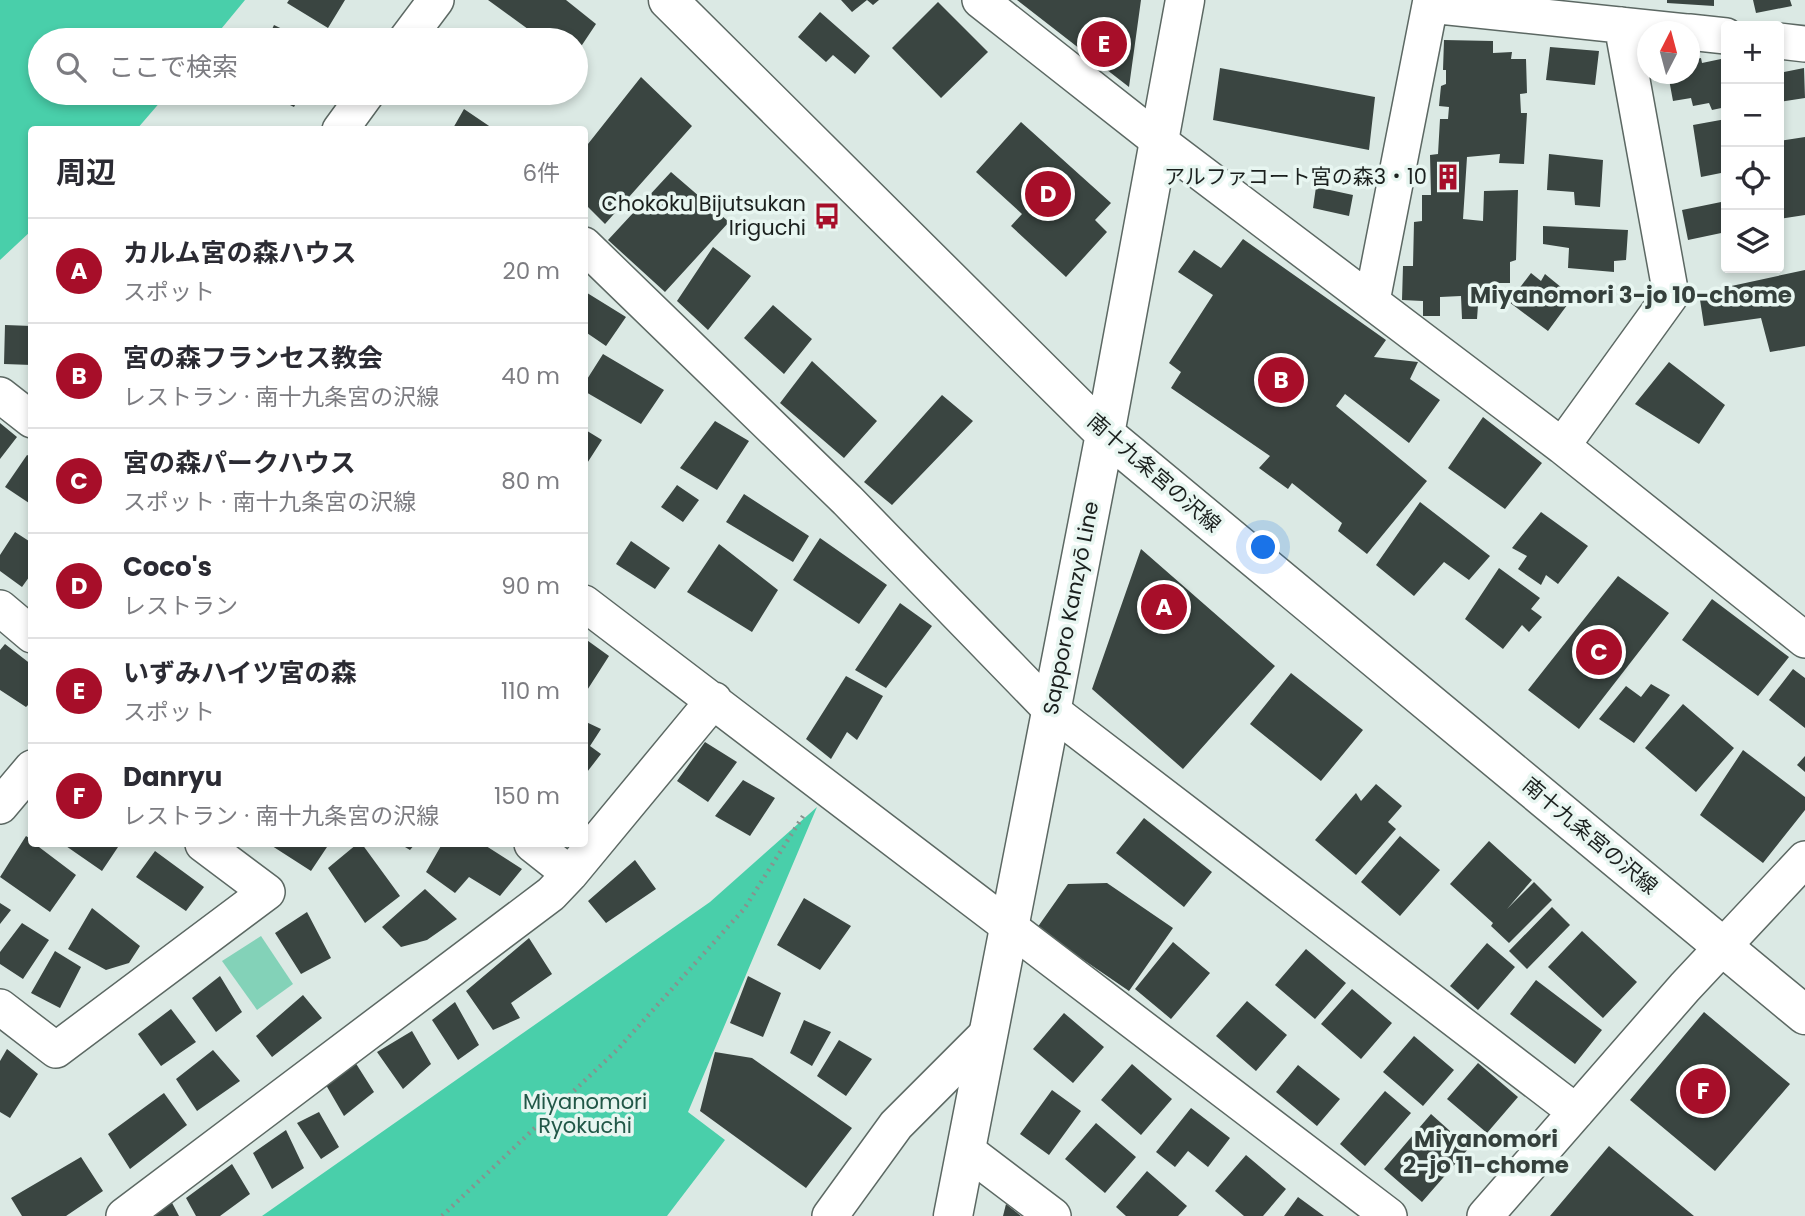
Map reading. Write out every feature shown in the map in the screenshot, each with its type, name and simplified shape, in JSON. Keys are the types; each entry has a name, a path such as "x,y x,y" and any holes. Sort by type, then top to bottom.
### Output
{"main road":[{"name":"南十九条宮の沢線","path":"668,0 1105,434 1805,1015"},
{"name":"Sapporo Kanzyō Line","path":"953,1216 1105,434 1185,0"}],"street":[{"path":"415,28 436,0"},
{"path":"980,0 1159,141 1562,446 1805,640"},
{"path":"1372,301 1431,3 1637,27"},
{"path":"1562,446 1671,295 1622,25"},
{"path":"1700,33 1721,35"},
{"path":"1784,42 1805,44"},
{"path":"343,126 358,105"},
{"path":"588,249 847,500 1051,710 1576,1112"},
{"path":"0,395 28,416"},
{"path":"588,606 1389,1216"},
{"path":"0,608 28,632"},
{"path":"124,1216 551,894 714,700"},
{"path":"0,806 28,773"},
{"path":"0,1007 56,1051 267,892 207,847"},
{"path":"536,847 570,874"},
{"path":"1485,1216 1723,946 1805,859"},
{"path":"830,1216 896,1125 989,1032"},
{"path":"966,1150 1053,1216"}],"path":[{"path":"442,1216 617,1050 744,909 810,806"}],"green space":[{"path":"0,0 245,0 222,28 28,28 28,105 158,105 140,126 28,126 28,234 0,260"},
{"name":"Miyanomori Ryokuchi","path":"817,807 688,1112 725,1140 667,1216 262,1216 710,902"},
{"path":"261,936 293,984 257,1010 222,961"}],"building":[{"path":"289,0 345,0 328,28 287,3"},
{"path":"488,0 566,0 596,24 588,36 588,28 526,28"},
{"path":"841,0 867,0 852,12"},
{"path":"1017,0 1141,0 1129,87"},
{"path":"1667,0 1714,0 1714,6 1667,3"},
{"path":"1753,0 1790,0 1792,6 1756,13"},
{"path":"938,2 988,52 941,98 892,48"},
{"path":"820,12 870,56 855,74 833,55 826,62 798,37"},
{"name":"アルファコート宮の森3・10","path":"1444,40 1493,41 1493,53 1512,52 1511,59 1526,59 1527,93 1520,94 1521,113 1527,113 1524,164 1499,163 1500,154 1467,157 1463,219 1483,221 1484,191 1518,190 1516,260 1510,262 1510,283 1496,283 1493,305 1478,305 1477,319 1462,319 1461,296 1440,297 1440,316 1423,316 1423,301 1402,300 1403,266 1413,266 1414,222 1422,221 1422,195 1431,195 1430,155 1438,154 1440,119 1448,119 1449,107 1439,106 1441,86 1446,84 1446,70 1443,70"},
{"path":"1550,47 1599,51 1595,85 1546,80"},
{"path":"1700,58 1702,63 1721,59 1721,108 1712,110 1709,103 1693,106 1691,98 1673,101 1670,84 1700,84"},
{"path":"1220,68 1375,97 1369,150 1213,120"},
{"path":"1804,68 1805,98 1784,101 1784,72"},
{"path":"641,77 692,126 605,224 588,207 588,144"},
{"path":"464,109 489,126 454,126"},
{"path":"1721,120 1721,173 1701,177 1693,125"},
{"path":"1021,122 1111,203 1095,220 1107,232 1066,277 1011,226 1022,214 976,172"},
{"path":"1805,137 1805,215 1784,218 1784,147 1784,140"},
{"path":"1549,154 1603,160 1600,207 1575,205 1574,192 1547,190"},
{"path":"671,172 729,222 665,292 608,240"},
{"path":"1316,187 1353,195 1349,216 1313,208"},
{"path":"1721,202 1721,233 1688,240 1682,210"},
{"path":"1543,226 1628,230 1626,260 1614,261 1614,272 1568,268 1569,248 1543,244"},
{"path":"1243,239 1386,340 1374,357 1418,362 1410,379 1440,400 1409,443 1345,394 1336,406 1427,481 1367,554 1338,531 1342,523 1292,483 1288,489 1259,468 1270,456 1171,388 1181,372 1169,363 1213,295 1178,272 1194,250 1221,268"},
{"path":"713,247 751,276 708,330 677,301"},
{"path":"1805,270 1805,346 1770,352 1761,318 1704,326 1699,293"},
{"path":"1531,273 1541,281 1545,274 1573,297 1548,331 1509,302"},
{"path":"588,293 626,317 606,346 588,334"},
{"path":"773,305 812,339 784,374 744,338"},
{"path":"5,325 28,326 28,365 4,364"},
{"path":"603,354 664,390 641,424 588,393 588,378"},
{"path":"812,361 877,421 844,458 780,403"},
{"path":"1669,362 1725,405 1699,444 1635,404"},
{"path":"942,395 973,421 892,505 864,482"},
{"path":"1483,417 1542,463 1505,509 1448,468"},
{"path":"715,421 749,441 717,490 680,468"},
{"path":"0,423 17,437 0,459"},
{"path":"588,431 602,440 588,462"},
{"path":"27,455 28,455 28,502 5,487"},
{"path":"677,485 699,500 683,522 661,507"},
{"path":"744,494 809,536 793,562 726,522"},
{"path":"1420,502 1490,556 1469,580 1444,562 1414,596 1376,565"},
{"path":"1541,512 1588,546 1558,584 1546,575 1541,585 1518,569 1527,556 1512,548"},
{"path":"15,532 28,540 28,579 22,587 0,571 0,555"},
{"path":"820,538 887,585 859,624 793,580"},
{"path":"631,541 670,568 655,589 616,564"},
{"path":"719,544 778,590 752,632 687,592"},
{"path":"1141,549 1275,666 1183,769 1092,689"},
{"path":"1499,568 1540,598 1531,609 1542,617 1529,632 1522,625 1503,649 1465,619"},
{"path":"1618,576 1669,613 1579,729 1528,690"},
{"path":"1712,599 1789,657 1758,696 1682,640"},
{"path":"900,603 932,626 886,688 855,670"},
{"path":"588,641 609,656 588,689"},
{"path":"5,644 28,662 26,707 0,690 0,650"},
{"path":"1793,669 1805,678 1805,728 1769,700"},
{"path":"1291,673 1363,730 1321,781 1250,724"},
{"path":"846,676 883,696 857,740 847,732 831,759 806,739"},
{"path":"1651,684 1670,695 1634,743 1599,719 1626,686 1641,697"},
{"path":"1683,704 1734,748 1696,792 1645,748"},
{"path":"588,723 601,729 590,746 601,754 588,771"},
{"path":"705,742 737,762 708,802 677,781"},
{"path":"1743,750 1805,797 1805,810 1763,863 1700,815"},
{"path":"1805,756 1805,772 1797,765"},
{"path":"743,780 775,798 750,836 715,816"},
{"path":"1376,784 1402,806 1388,822 1396,829 1356,875 1315,840 1356,793 1361,801"},
{"path":"1144,818 1212,872 1184,907 1116,853"},
{"path":"26,836 28,847 39,847 76,875 50,912 0,877"},
{"path":"1400,836 1440,870 1400,916 1361,882"},
{"path":"1489,841 1532,880 1507,909 1534,882 1552,900 1509,943 1491,926 1493,923 1450,884"},
{"path":"67,847 118,847 102,871"},
{"path":"274,847 327,847 311,871"},
{"path":"353,847 364,847 400,896 365,923 328,868"},
{"path":"440,847 488,847 522,869 500,896 469,877 455,893 426,872"},
{"path":"155,851 204,887 186,911 136,877"},
{"path":"635,860 656,889 606,923 588,901"},
{"path":"1107,883 1173,928 1129,991 1037,928 1068,884"},
{"path":"425,889 457,919 427,940 401,947 382,927"},
{"path":"804,898 851,926 820,970 777,945"},
{"path":"0,903 11,910 0,924"},
{"path":"1552,907 1570,925 1527,969 1509,951"},
{"path":"92,908 140,946 129,963 106,970 68,949"},
{"path":"307,912 331,958 301,974 275,933"},
{"path":"22,923 49,940 23,979 0,964 0,952"},
{"path":"1582,931 1637,982 1603,1018 1548,967"},
{"path":"529,938 552,974 511,1003 520,1018 493,1030 466,991"},
{"path":"1173,942 1210,973 1171,1019 1135,989"},
{"path":"1487,943 1515,967 1478,1010 1450,986"},
{"path":"1306,949 1346,983 1315,1019 1275,985"},
{"path":"55,951 81,967 60,1008 31,993"},
{"path":"220,976 242,1012 216,1032 192,998"},
{"path":"748,976 781,993 763,1037 730,1023"},
{"path":"1536,980 1602,1030 1575,1064 1510,1014"},
{"path":"1352,989 1392,1023 1361,1059 1321,1024"},
{"path":"303,995 322,1018 272,1057 256,1036"},
{"path":"1247,1001 1287,1035 1256,1071 1216,1036"},
{"path":"455,1002 479,1045 458,1060 432,1020"},
{"path":"171,1009 196,1042 161,1066 138,1034"},
{"path":"1704,1012 1790,1084 1715,1171 1630,1100"},
{"path":"1064,1013 1104,1047 1073,1083 1033,1049"},
{"path":"804,1020 831,1032 812,1066 790,1053"},
{"path":"412,1031 431,1064 403,1089 377,1052"},
{"path":"1414,1036 1454,1070 1423,1106 1383,1072"},
{"path":"839,1040 872,1059 846,1096 817,1076"},
{"path":"7,1049 38,1074 10,1118 0,1112 0,1061"},
{"path":"213,1050 240,1081 197,1111 176,1079"},
{"path":"715,1052 752,1058 852,1128 806,1188 700,1111"},
{"path":"355,1062 374,1092 344,1116 326,1085"},
{"path":"1478,1063 1518,1097 1487,1133 1447,1099"},
{"path":"1132,1064 1172,1099 1141,1135 1101,1100"},
{"path":"1298,1065 1340,1099 1317,1126 1276,1092"},
{"path":"1052,1090 1081,1111 1049,1155 1020,1134"},
{"path":"1385,1091 1411,1113 1365,1166 1340,1144"},
{"path":"164,1093 187,1125 130,1169 108,1134"},
{"path":"1191,1108 1230,1138 1208,1167 1188,1151 1175,1167 1156,1152"},
{"path":"319,1112 339,1147 321,1159 297,1123"},
{"path":"1431,1114 1469,1148 1422,1202 1384,1169"},
{"path":"1096,1123 1136,1157 1105,1193 1065,1159"},
{"path":"286,1130 304,1168 272,1189 253,1153"},
{"path":"1609,1146 1694,1216 1550,1216"},
{"path":"1246,1155 1286,1189 1263,1216 1244,1216 1215,1191"},
{"path":"81,1157 103,1191 66,1216 22,1216 11,1198"},
{"path":"232,1164 250,1194 220,1216 196,1216 186,1198"},
{"path":"1147,1171 1187,1206 1178,1216 1126,1216 1116,1207"},
{"path":"1298,1197 1324,1216 1284,1216"},
{"path":"170,1199 179,1216 148,1216"},
{"path":"1006,1204 1021,1216 1003,1216"}],"place":[{"name":"いずみハイツ宮の森","path":"1104,44"},
{"name":"アルファコート宮の森3・10","path":"1448,177"},
{"name":"Coco's","path":"1048,194"},
{"name":"Chokoku Bijutsukan Iriguchi","path":"827,216"},
{"name":"宮の森フランセス教会","path":"1281,380"},
{"name":"カルム宮の森ハウス","path":"1164,607"},
{"name":"宮の森パークハウス","path":"1599,652"},
{"name":"Danryu","path":"1703,1091"}],"district":[{"name":"Miyanomori 3-jo 10-chome","path":"1631,295"},
{"name":"Miyanomori 2-jo 11-chome","path":"1486,1152"}]}
